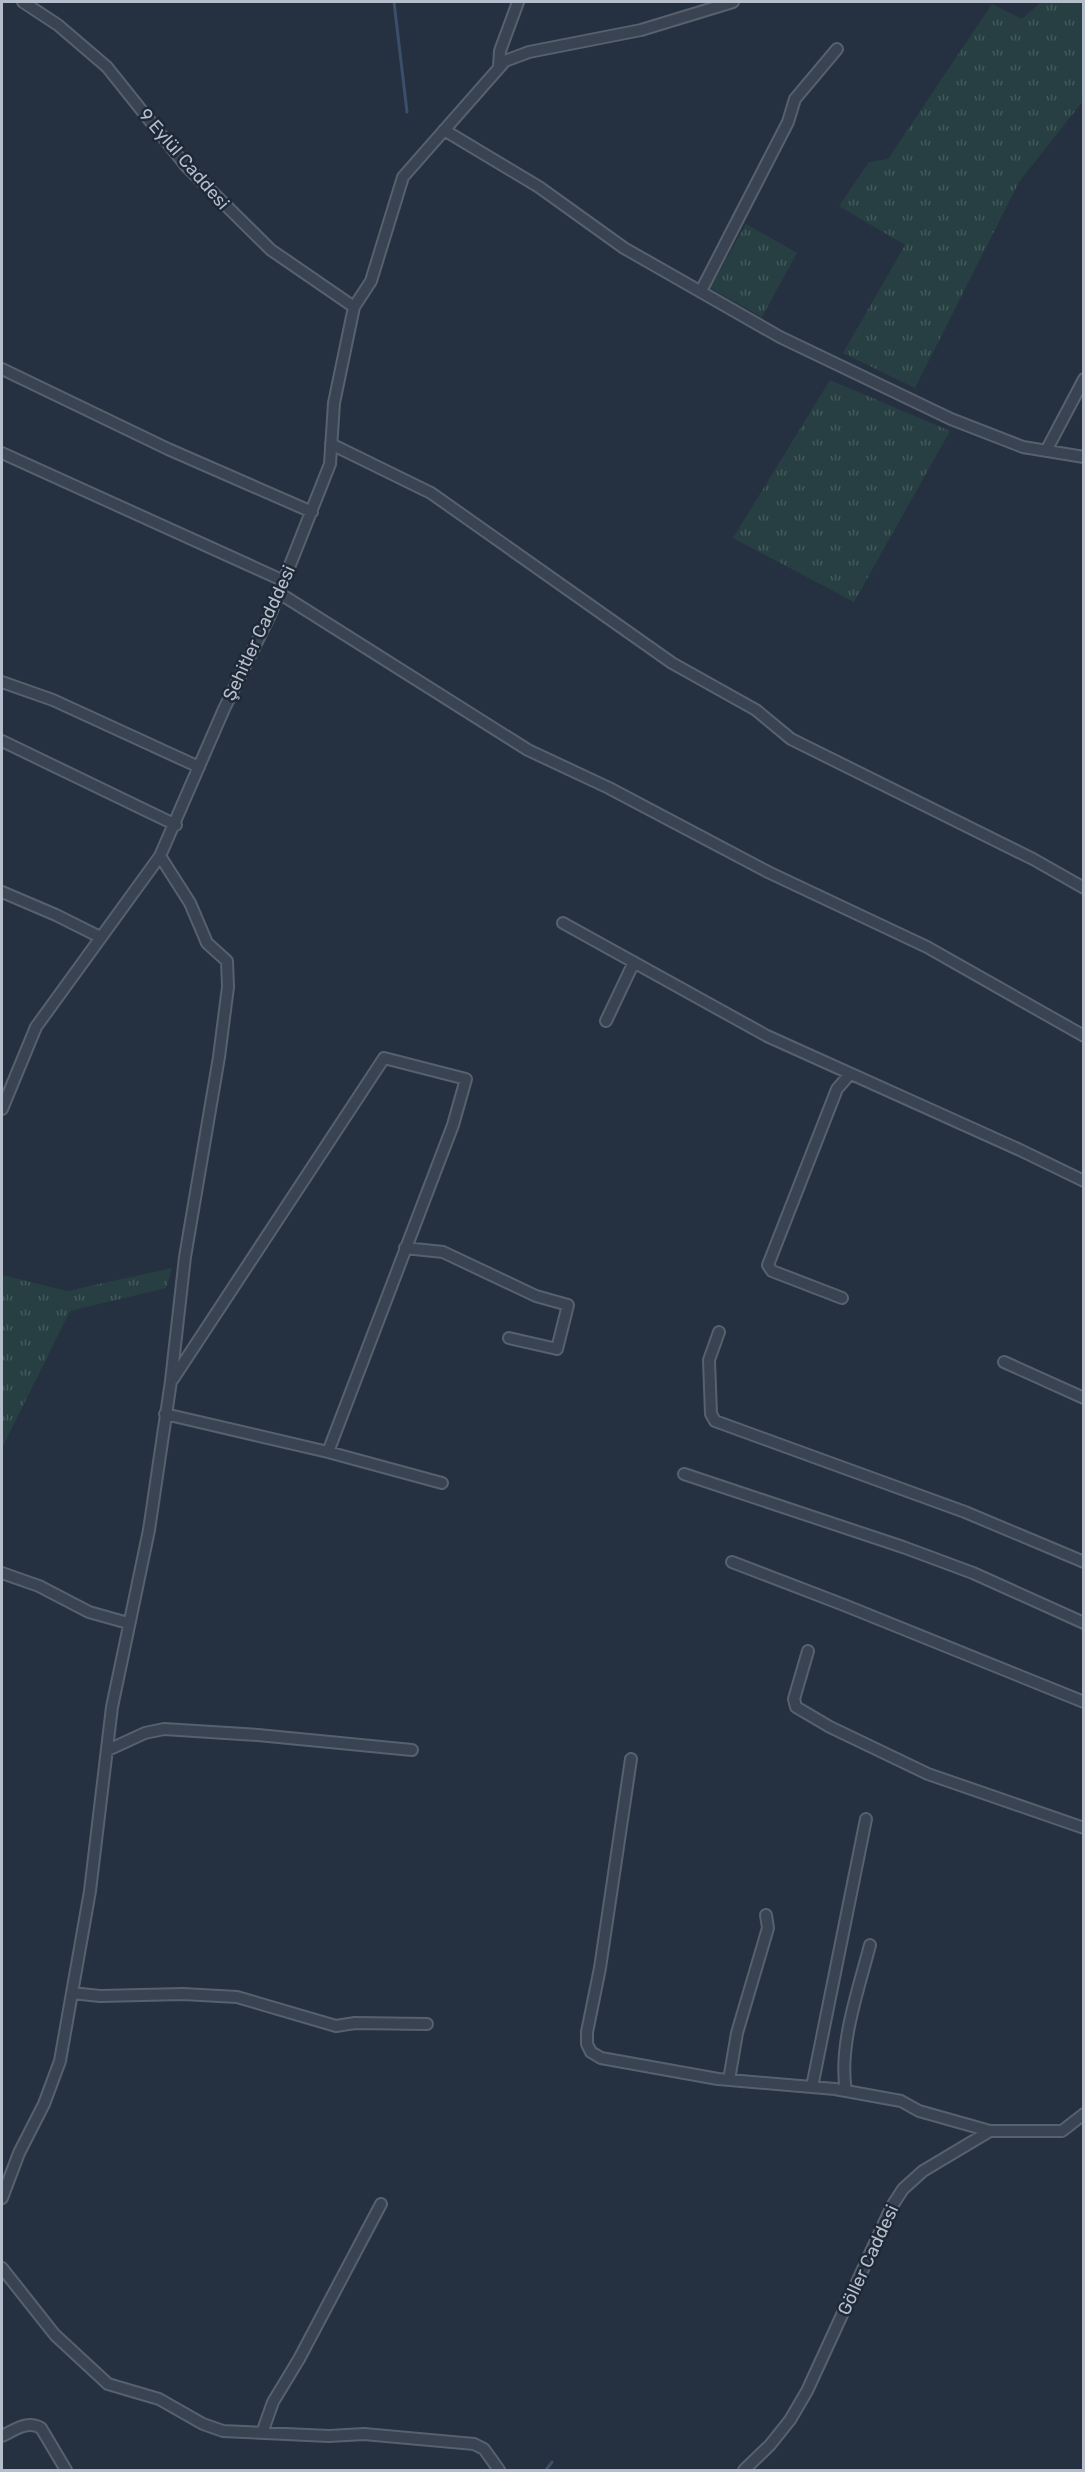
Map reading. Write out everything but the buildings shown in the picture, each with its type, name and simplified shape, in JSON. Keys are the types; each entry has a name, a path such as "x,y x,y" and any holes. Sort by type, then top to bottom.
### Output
{"street":[{"name":"9 Eylül Caddesi","path":"23,2 58,25 107,68 186,166 264,243 354,308"},
{"path":"499,67 500,51 518,2"},
{"path":"499,67 505,61 530,52 641,30 733,2"},
{"path":"700,291 784,131 795,99 837,49"},
{"name":"Şehitler Cadddesi","path":"2,1109 36,1027 160,856 279,593 330,464 334,403 354,308 372,281 403,177 499,67"},
{"path":"444,130 539,188 624,248 780,337 951,419 1023,447 1083,457"},
{"path":"2,369 168,448 312,512"},
{"path":"1046,451 1083,380"},
{"path":"331,444 431,493 672,663 756,710 791,739 1033,859 1083,888"},
{"path":"2,453 284,581"},
{"path":"279,593 528,750 609,788 768,872 927,947 1083,1036"},
{"path":"2,682 53,700 199,766"},
{"path":"2,741 176,825"},
{"path":"2,2198 19,2153 44,2104 60,2061 90,1891 112,1707 148,1530 171,1381 185,1257 219,1057 228,987 227,961 207,944 190,903 160,856"},
{"path":"2,892 56,915 100,938"},
{"path":"563,923 767,1036 1020,1150 1083,1181"},
{"path":"606,1021 634,963"},
{"path":"171,1381 384,1058 466,1079 453,1125 328,1452"},
{"path":"842,1298 772,1271 768,1265 837,1089 850,1074"},
{"path":"405,1248 443,1252 536,1296 568,1305 557,1349 509,1338"},
{"path":"719,1332 709,1360 711,1414 715,1421 965,1512 1083,1562"},
{"path":"1004,1362 1083,1398"},
{"path":"165,1414 328,1452 442,1483"},
{"path":"684,1474 913,1551 973,1574 1083,1623"},
{"path":"732,1562 1083,1702"},
{"path":"2,1573 39,1586 89,1612 128,1623"},
{"path":"807,1651 794,1699 796,1707 830,1728 928,1774 1083,1828"},
{"path":"108,1750 145,1733 164,1729 258,1735 412,1750"},
{"path":"631,1759 587,2044 591,2052 601,2058 729,2080 846,2091 901,2101 919,2111 990,2131 1062,2131 1083,2114"},
{"path":"813,2087 866,1819"},
{"path":"729,2080 737,2033 768,1928 766,1914"},
{"path":"846,2091 843,2075 845,2055 870,1945"},
{"path":"72,1994 100,1996 183,1994 237,1997 336,2026 427,2024"},
{"name":"Göller Caddesi","path":"744,2470 770,2445 790,2420 807,2391 892,2206 903,2189 923,2171 990,2131"},
{"path":"262,2433 273,2402 299,2359 381,2204"},
{"path":"2,2268 55,2335 108,2384 159,2399 203,2424 223,2431 328,2436 364,2434 474,2444 484,2449 499,2470"},
{"path":"2,2436 27,2424 34,2424 41,2428 66,2470"}],"green space":[{"path":"1041,2 1083,2 1083,101 1019,182 915,388 843,353 905,245 839,206 869,162 888,159 992,4 1022,19"},
{"path":"746,224 797,253 762,317 710,288"},
{"path":"830,380 950,431 854,602 733,538"},
{"path":"172,1268 166,1288 70,1311 2,1448 2,1275 67,1291"}],"waterway":[{"path":"394,2 407,112"},
{"path":"546,2470 552,2462"}]}
